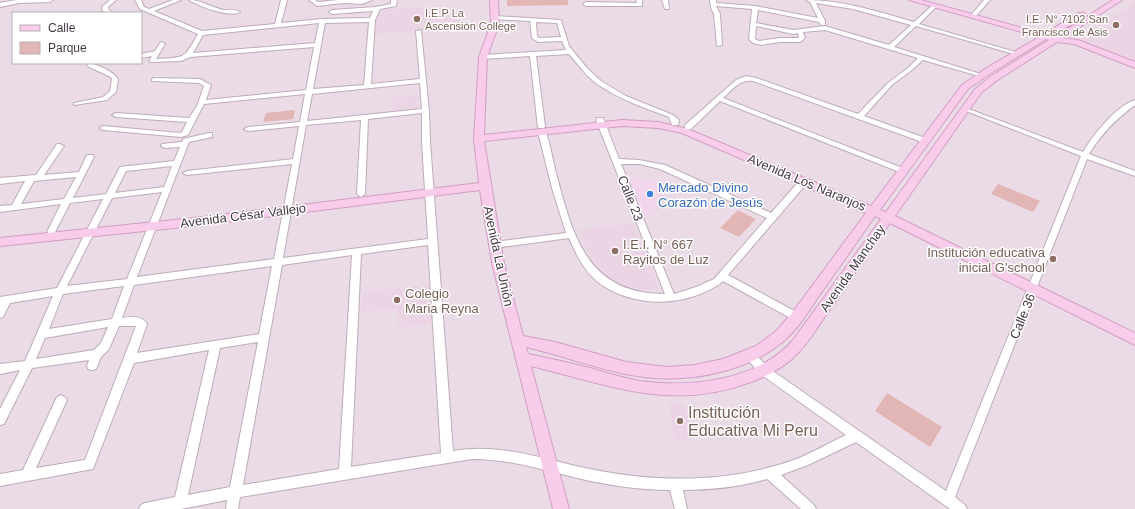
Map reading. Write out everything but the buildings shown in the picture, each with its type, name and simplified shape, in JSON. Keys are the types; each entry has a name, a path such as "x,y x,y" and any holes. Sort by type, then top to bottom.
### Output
{"street":[{"path":"0,5 19,1 50,0"},
{"path":"108,12 105,10 105,7 114,0"},
{"path":"138,0 142,8 200,33 322,21 372,20"},
{"path":"149,11 178,0"},
{"path":"192,0 225,12 237,12"},
{"path":"277,26 284,0"},
{"path":"312,0 317,4 344,1 362,2 369,0"},
{"path":"332,12 377,9 394,5 394,0"},
{"name":"Avenida La Unión","path":"494,0 496,18 494,28 483,57 479,136 485,182 494,245 561,509"},
{"path":"586,4 640,5 639,0"},
{"path":"665,0 667,8"},
{"path":"809,0 854,7 1016,54"},
{"path":"812,0 825,28"},
{"path":"904,0 973,16 1050,39"},
{"path":"973,16 987,0"},
{"name":"Avenida Manchay","path":"522,358 619,383 657,389 694,388 721,384 743,378 763,370 783,358 801,340 975,94 987,83 1107,0"},
{"name":"Avenida Manchay","path":"518,340 555,348 626,368 651,372 695,371 724,365 749,356 772,343 797,317 902,171 961,91 969,83 1016,54 1050,39 1118,0"},
{"path":"919,1 933,7 1050,39 1076,42 1135,65"},
{"path":"719,44 717,14 713,2 756,8 822,21"},
{"path":"891,47 933,7"},
{"path":"756,8 752,39 757,43 768,43 775,40 800,40 802,38 800,31"},
{"path":"367,87 372,20 377,9"},
{"path":"496,18 559,21 566,46 585,69 599,82 624,97 671,116 675,120 675,123"},
{"path":"533,20 534,37 538,40 564,39"},
{"path":"232,509 322,21"},
{"path":"754,24 793,32 825,28 980,75"},
{"path":"419,32 426,111 426,142 447,456"},
{"path":"189,55 200,33"},
{"path":"162,44 152,61 181,59 189,55 318,45"},
{"path":"483,57 572,52"},
{"path":"142,56 156,53"},
{"path":"533,54 542,129 571,234 588,266 601,280 612,287 630,294 671,298 686,296 702,289 722,276 804,181"},
{"path":"860,116 890,84 911,68 922,57"},
{"path":"76,104 105,99 113,92 114,76 91,66 90,64"},
{"path":"688,126 720,99 738,81 750,78 925,140"},
{"path":"103,128 181,135 184,133 202,102 208,85 205,83 154,80"},
{"path":"202,102 423,81"},
{"path":"720,99 902,171"},
{"name":"Calle 36","path":"948,500 1085,155 1096,136 1105,125 1135,102"},
{"path":"964,109 1135,174"},
{"path":"248,129 426,111"},
{"path":"116,115 191,120"},
{"path":"361,194 365,118"},
{"name":"Avenida Los Naranjos","path":"479,136 639,118 688,126 889,214 1034,286 1135,339"},
{"name":"Avenida Los Naranjos","path":"601,122 639,123 676,128 702,137 804,181 875,208"},
{"name":"Calle 23","path":"601,122 671,298"},
{"path":"92,366 97,354 105,346 115,323 185,144 188,140 209,135"},
{"path":"165,146 185,144"},
{"path":"14,208 60,146"},
{"path":"51,232 79,174 90,157"},
{"path":"187,173 296,161"},
{"path":"616,161 638,162 662,167 772,217"},
{"path":"0,420 30,364 60,291 123,169 178,164"},
{"path":"0,181 79,174"},
{"name":"Avenida César Vallejo","path":"0,241 485,182"},
{"path":"0,209 168,189"},
{"name":"Avenida César Vallejo","path":"288,207 361,194 430,189"},
{"name":"Avenida César Vallejo","path":"0,241 51,232 92,230"},
{"path":"494,245 571,234"},
{"path":"0,314 3,300 433,241"},
{"path":"346,474 357,251"},
{"path":"722,276 797,317"},
{"name":"Avenida Los Naranjos","path":"1034,286 1135,331"},
{"path":"0,480 89,465 142,324 135,321 115,323 42,334"},
{"path":"130,359 264,337"},
{"path":"180,503 216,344"},
{"path":"0,369 97,354"},
{"path":"749,356 763,370 961,509"},
{"path":"27,475 61,400"},
{"path":"145,509 236,492 472,453 496,453 513,456 550,466 612,479 675,483 722,480 769,473 803,462 855,436"},
{"path":"769,473 810,509"},
{"path":"675,483 682,509"}],"shaded area":[{"path":"0,0 1135,0 1135,509 0,509"},
{"name":"I.E. N° 7102 San Francisco de Asis","path":"1135,2 1135,62 1074,40 1120,11 1123,11"},
{"name":"I.E.P La Ascensión College","path":"421,7 434,9 468,23 449,29 375,34 375,10"},
{"path":"418,95 419,108 393,110 393,98"},
{"name":"Mercado Divino Corazón de Jesús","path":"636,177 638,181 658,179 671,207 649,210 650,215 644,216 629,178"},
{"name":"I.E.I. N° 667 Rayitos de Luz","path":"633,223 660,291 629,288 599,272 591,260 579,230"},
{"name":"Colegio Maria Reyna","path":"431,284 432,323 397,328 397,308 361,312 362,292"},
{"name":"Institución Educativa Mi Peru","path":"669,403 684,403 691,439 674,439"}],"green space":[{"path":"507,0 568,0 568,5 507,6"},
{"path":"295,110 293,119 263,122 266,113"},
{"path":"998,184 1040,201 1033,212 991,194"},
{"path":"738,210 756,219 739,237 720,228"},
{"path":"887,393 942,427 930,447 875,411"}],"place":[{"name":"I.E.P La Ascensión College","path":"417,19"},
{"name":"I.E. N° 7102 San Francisco de Asis","path":"1116,25"},
{"name":"Mercado Divino Corazón de Jesús","path":"650,194"},
{"name":"I.E.I. N° 667 Rayitos de Luz","path":"615,251"},
{"name":"Institución educativa inicial G'school","path":"1053,259"},
{"name":"Colegio Maria Reyna","path":"397,300"},
{"name":"Institución Educativa Mi Peru","path":"680,421"}]}
